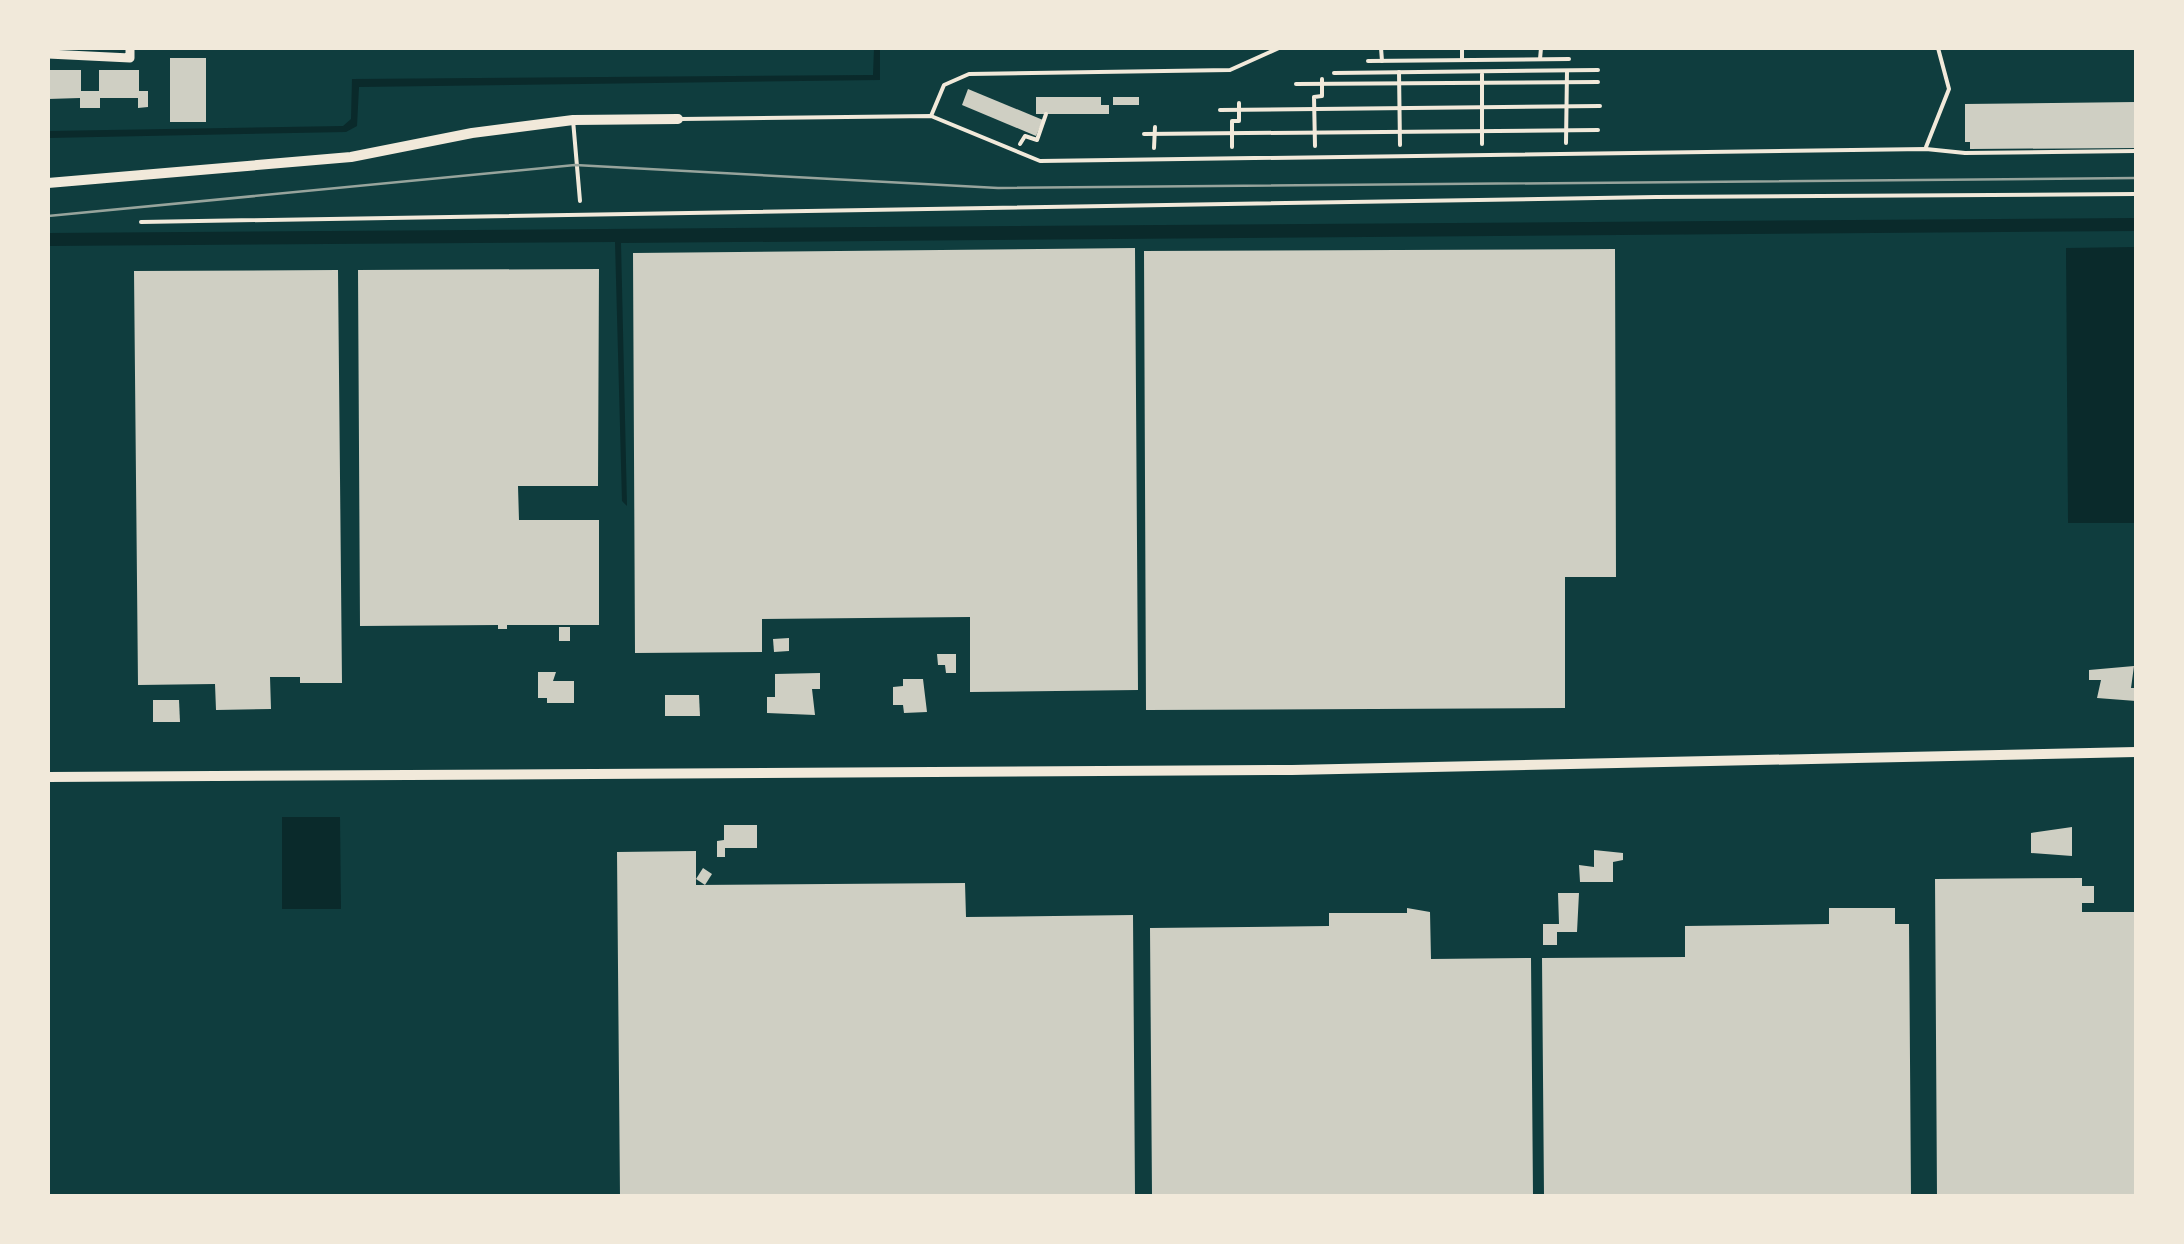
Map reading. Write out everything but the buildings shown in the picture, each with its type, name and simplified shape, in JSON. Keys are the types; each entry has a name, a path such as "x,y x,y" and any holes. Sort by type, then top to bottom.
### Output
{"street":[{"path":"48,54 130,58 130,48"},
{"path":"48,183 351,157 472,133 573,120 678,119"},
{"path":"48,778 1292,770 2136,752"}],"lane":[{"path":"930,116 944,85 969,74 1230,70 1279,48"},
{"path":"1926,149 1949,90 1938,48"},
{"path":"678,119 930,116 1040,161 1926,149 1965,153 2136,152"},
{"path":"573,120 580,202"}],"path":[{"path":"1381,48 1382,61"},
{"path":"1462,48 1462,60"},
{"path":"1540,48 1540,59"},
{"path":"1368,61 1569,59"},
{"path":"1424,60 1424,72"},
{"path":"1508,60 1508,72"},
{"path":"1334,73 1598,70"},
{"path":"1565,148 1567,71"},
{"path":"1399,72 1400,150"},
{"path":"1482,72 1482,149"},
{"path":"1315,151 1314,97 1322,96 1322,82"},
{"path":"1296,84 1598,82"},
{"path":"1232,152 1239,106"},
{"path":"1220,110 1239,106 1600,106"},
{"path":"1031,152 1019,146 1024,136 1037,140 1046,114"},
{"path":"1154,153 1155,130"},
{"path":"1144,134 1155,130 1232,134 1598,130"},
{"path":"140,222 1636,197 2136,194"}],"water":[{"path":"874,48 880,48 880,80 359,87 357,126 346,132 48,138 48,131 343,126 351,119 352,79 873,75"},
{"path":"2136,218 2136,231 621,243 627,506 622,501 615,242 48,246 48,233"},
{"path":"2136,247 2136,523 2068,523 2066,248"},
{"path":"282,817 340,817 341,909 282,909"}],"tram line":[{"path":"48,216 575,165 998,188 2136,178"}]}
